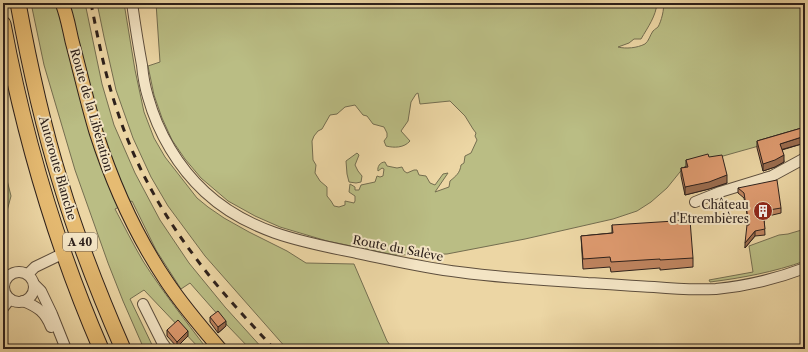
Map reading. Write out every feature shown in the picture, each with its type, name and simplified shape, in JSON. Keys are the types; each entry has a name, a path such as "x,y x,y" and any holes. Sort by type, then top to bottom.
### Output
{"highway":[{"name":"Autoroute Blanche","path":"18,3 44,124 60,182 89,268 123,349"},
{"name":"Autoroute Blanche","path":"3,24 21,111 45,196 66,259 101,349"},
{"path":"66,259 96,349"}],"main road":[{"name":"Route de la Libération","path":"63,4 96,131 113,181 140,238 168,283 185,307 220,349"}],"street":[{"name":"Route du Salève","path":"132,3 148,97 159,128 169,147 189,175 213,199 236,215 274,233 308,243 409,264 452,271 491,276 670,289 732,287 768,280 805,268"},
{"path":"695,202 720,192 772,176 805,158"},
{"path":"28,274 35,267 66,259"},
{"path":"18,272 28,274 34,284 32,295 23,301 10,299 4,288 4,282 7,277 12,273 18,272"},
{"path":"34,284 41,290 66,349"},
{"path":"3,308 10,299"},
{"path":"23,301 36,307 44,314 59,349"},
{"path":"143,304 167,349"}],"green space":[{"path":"31,3 85,3 102,84 114,125 135,173 160,220 189,263 225,307 263,349 250,349 190,283 181,289 156,250 132,201 115,209 139,255 150,272 207,349 200,349 144,290 130,299 154,349 144,349 108,263 75,170 44,65"},
{"path":"97,3 124,3 135,70 144,112 154,138 165,157 197,198 224,218 287,251 306,263 354,264 387,341 393,349 287,349 205,256 168,206 151,177 133,138 116,90"},
{"path":"156,3 657,3 649,26 641,39 634,39 629,43 618,47 628,48 646,43 653,31 659,25 663,11 663,3 805,3 805,133 684,167 667,188 651,202 637,211 613,219 525,239 447,254 395,255 327,241 280,227 255,216 228,201 201,178 172,140 154,95 148,66 160,62","holes":["418,93 420,104 450,101 465,116 476,133 475,136 477,140 471,153 465,156 464,163 461,165 457,174 450,181 449,187 435,192 448,173 443,174 435,185 430,183 426,176 419,175 417,170 407,173 402,167 397,168 387,166 385,162 383,162 378,168 378,171 382,168 384,169 383,176 377,176 375,182 361,185 359,190 355,190 355,187 350,184 349,192 355,196 354,203 345,201 345,205 339,207 334,206 327,196 327,187 320,181 315,173 316,165 313,160 312,141 318,131 322,129 330,115 337,114 345,107 355,105 373,124 384,127 387,133 387,137 384,141 386,146 399,147 410,141 401,131 408,121 411,102"]},
{"path":"357,153 359,155 355,165 362,176 361,182 349,182 346,161"},
{"path":"3,164 11,196 3,226"},
{"path":"805,229 805,261 758,274 710,282 709,280 753,272 749,246 779,235"}],"building":[{"path":"805,127 805,136 780,144 784,155 763,164 757,141"},
{"path":"708,154 709,157 722,155 727,175 709,182 685,187 681,168 688,167 686,160"},
{"name":"Château d'Etrembières","path":"777,180 781,208 763,211 765,229 755,231 745,243 747,225 749,225 744,193 738,188"},
{"path":"690,220 693,258 611,262 610,257 583,259 581,236 613,233 612,225"},
{"path":"218,311 226,321 218,327 210,317"},
{"path":"178,320 188,331 177,342 167,330"}],"railway":[{"path":"91,3 109,84 124,130 140,168 160,205 204,269 233,304 274,349"}],"place":[{"name":"Château d'Etrembières","path":"763,211"}]}
